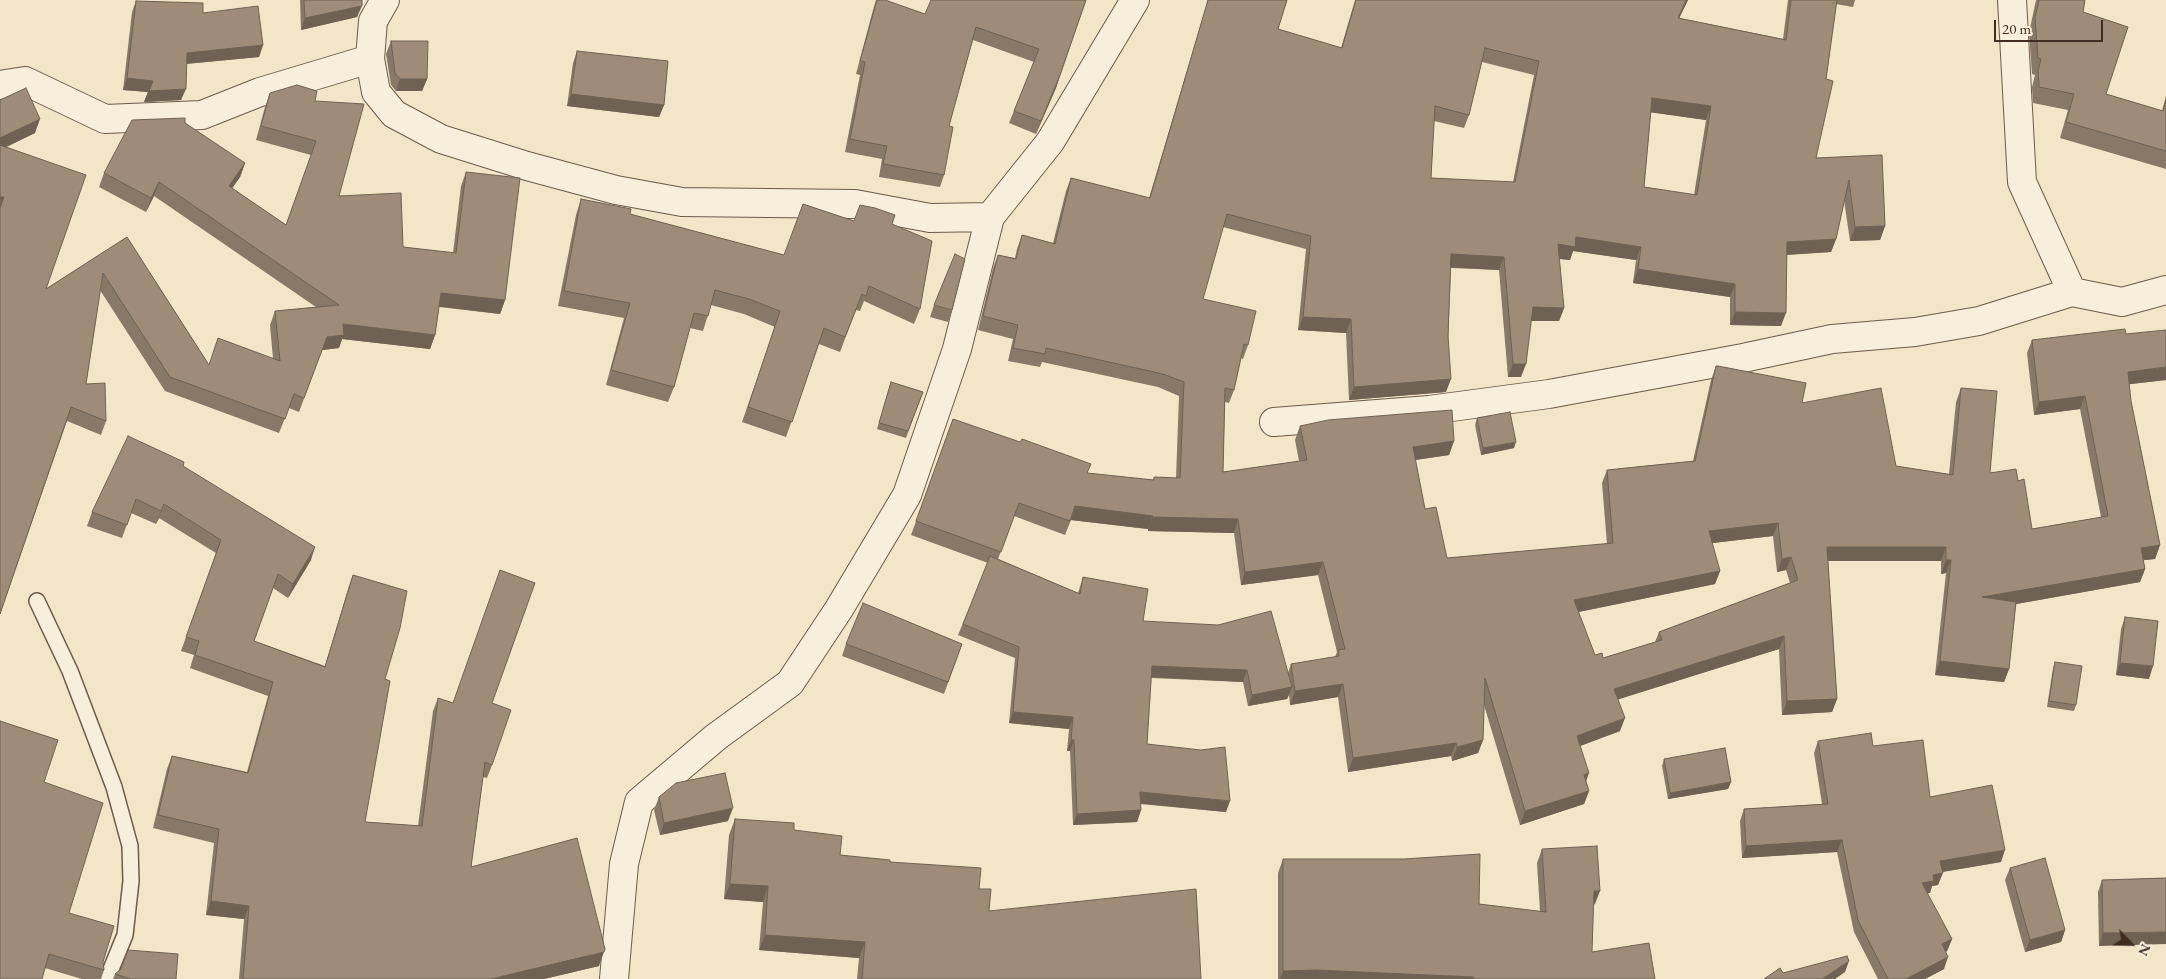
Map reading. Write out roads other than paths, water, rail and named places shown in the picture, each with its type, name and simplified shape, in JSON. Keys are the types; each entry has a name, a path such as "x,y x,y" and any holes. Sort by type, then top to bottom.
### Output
{"street":[{"path":"385,0 373,21 370,59 376,92 394,114 441,139 526,166 616,190 682,202 855,204 930,218 990,217"},
{"path":"614,979 624,864 639,802 716,737 790,683 863,569 907,495 957,349 990,217 1050,142 1135,0"},
{"path":"2012,0 2022,182 2072,292"},
{"path":"0,85 25,81 105,119 202,115 260,92 370,59"},
{"path":"1274,422 1430,410 1548,394 1743,358 1832,339 1915,332 1979,321 2072,292 2122,302 2166,290"}],"lane":[{"path":"36,600 70,671 114,787 130,846 131,881 125,935 107,979"}]}
